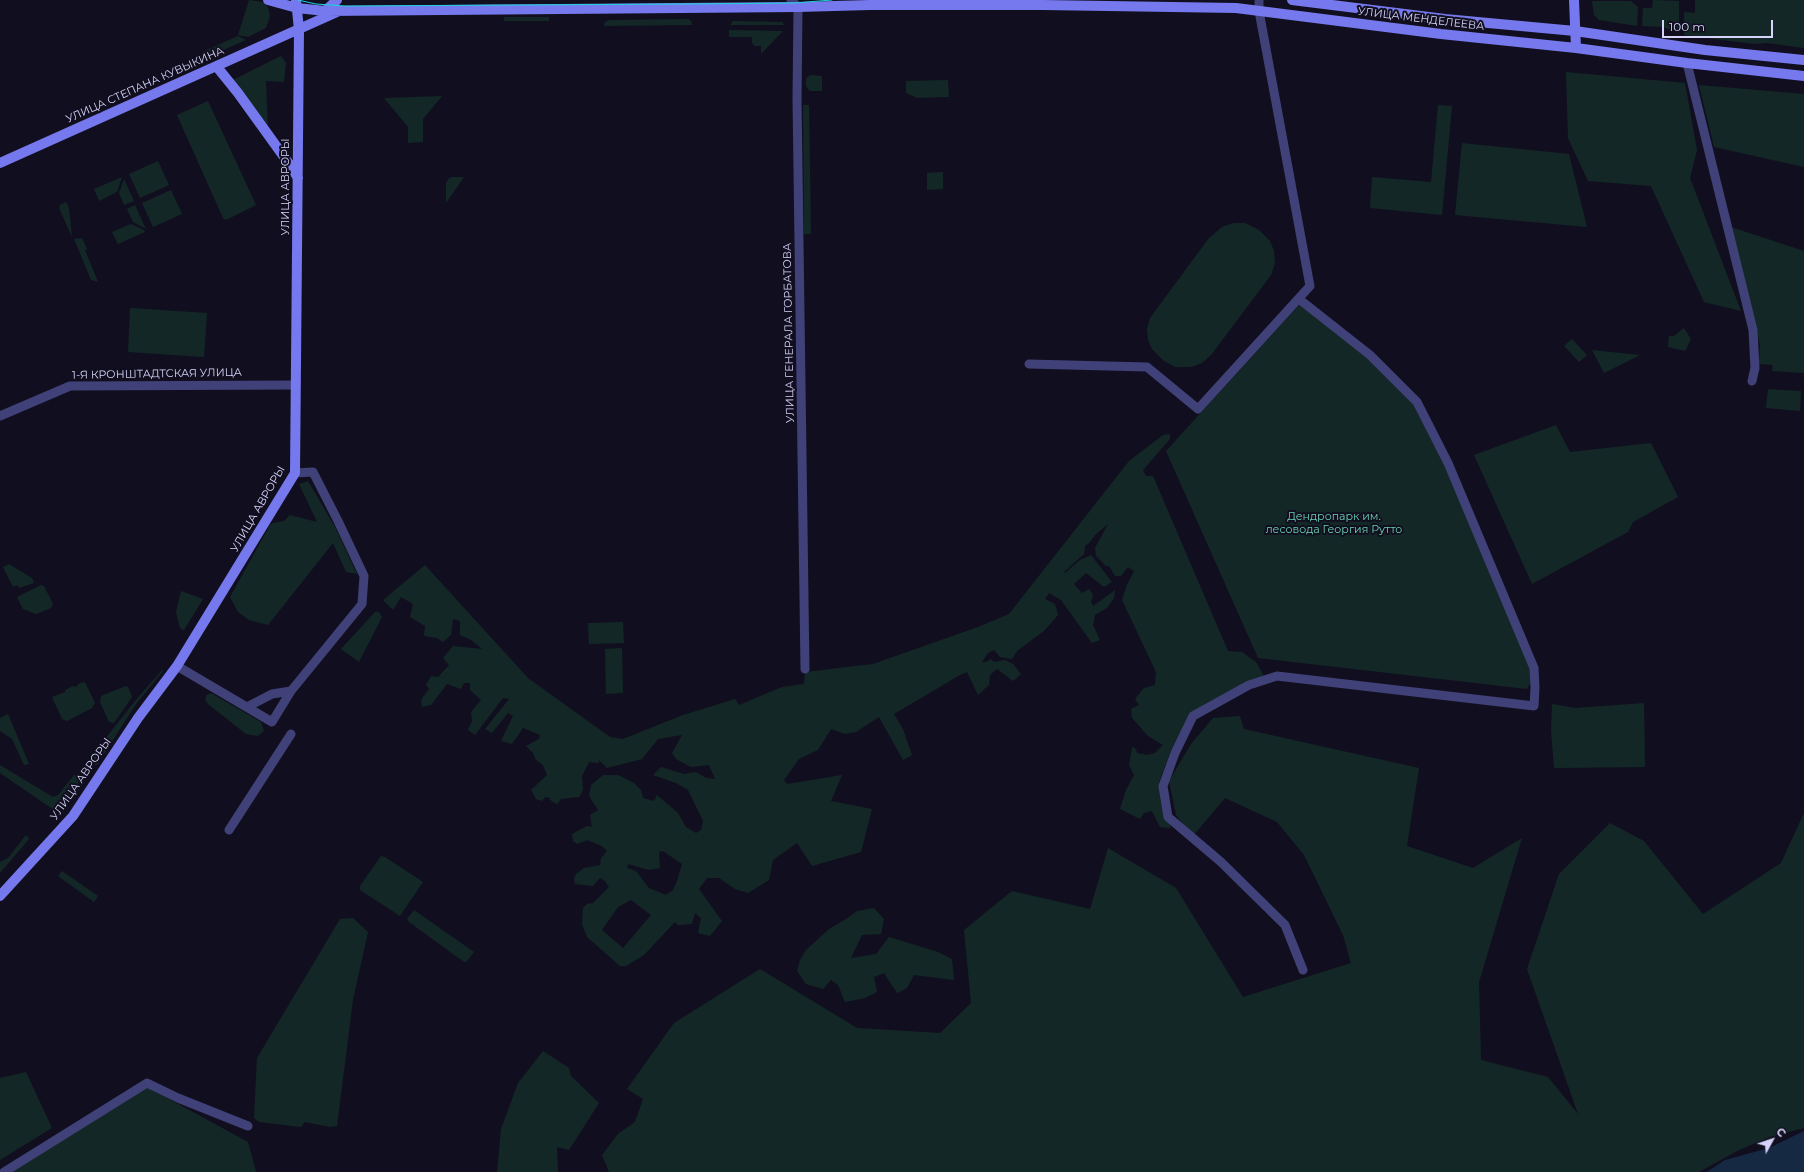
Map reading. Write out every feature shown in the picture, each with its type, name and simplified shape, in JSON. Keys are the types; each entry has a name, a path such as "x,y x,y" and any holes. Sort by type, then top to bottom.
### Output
{"main road":[{"name":"УЛИЦА МЕНДЕЛЕЕВА","path":"268,0 297,4 326,11 794,4 1043,5 1236,8 1441,34 1576,48 1687,64 1804,76"},
{"name":"УЛИЦА СТЕПАНА КУВЫКИНА","path":"299,30 326,11 337,0"},
{"name":"УЛИЦА МЕНДЕЛЕЕВА","path":"1292,0 1445,19 1575,31 1706,50 1804,60"},
{"path":"1574,0 1576,48"},
{"name":"УЛИЦА АВРОРЫ","path":"0,896 73,816 138,718 177,666 295,473 299,30 297,4"},
{"name":"УЛИЦА СТЕПАНА КУВЫКИНА","path":"0,163 217,67 341,10"},
{"path":"217,67 288,161 298,180"}],"street":[{"path":"1029,364 1147,367 1198,409 1310,286 1259,11 1259,0"},
{"name":"УЛИЦА ГЕНЕРАЛА ГОРБАТОВА","path":"794,4 797,99 805,669"},
{"path":"1687,64 1753,330 1755,368 1752,381"},
{"path":"1299,298 1370,356 1417,402 1448,464 1534,668 1535,688 1534,706 1277,676 1248,685 1193,716 1175,753 1163,786 1168,817 1221,862 1285,925 1303,970"},
{"name":"1-Я КРОНШТАДТСКАЯ УЛИЦА","path":"0,416 70,386 296,385"},
{"path":"177,666 272,722 291,691 362,604 364,576 313,472 295,473"},
{"path":"247,707 272,694 291,691"},
{"path":"229,830 291,734"},
{"path":"4,1172 147,1083 178,1098 248,1126"}],"green space":[{"path":"249,0 262,2 268,7 270,16 266,28 248,37 238,35"},
{"path":"1653,0 1679,1 1679,33 1663,27 1642,26 1643,8 1652,8"},
{"path":"1695,0 1804,0 1804,48 1767,43 1754,44 1684,35 1684,12 1695,13"},
{"path":"1592,1 1631,1 1638,7 1637,26 1599,20 1594,15"},
{"path":"504,17 549,17 549,21 504,21"},
{"path":"688,19 691,21 692,25 604,26 605,22 609,20"},
{"path":"733,21 782,22 785,25 730,25"},
{"path":"729,30 783,31 761,54 761,46 755,46 752,43 752,37 729,37"},
{"path":"238,36 246,40 205,58 202,52"},
{"path":"281,56 286,63 284,82 266,81 268,129 233,80"},
{"path":"1566,72 1685,83 1697,150 1690,178 1741,311 1704,302 1651,186 1588,181 1568,138"},
{"path":"810,75 822,76 822,91 810,91 808,89 806,86 806,79"},
{"path":"948,80 949,97 917,98 906,93 906,81"},
{"path":"1699,85 1804,94 1804,167 1714,147"},
{"path":"442,96 423,119 423,142 408,143 408,127 384,98"},
{"path":"208,101 256,205 226,220 223,218 177,115"},
{"path":"803,105 809,105 811,234 804,234"},
{"path":"1438,105 1452,106 1442,215 1370,208 1372,177 1431,182"},
{"path":"1462,143 1569,154 1587,227 1455,215"},
{"path":"158,161 169,185 140,198 129,174"},
{"path":"943,172 943,189 927,190 927,173"},
{"path":"122,177 117,192 99,201 94,189"},
{"path":"464,177 446,203 446,183 449,178"},
{"path":"124,179 134,201 124,205 119,193"},
{"path":"171,190 182,214 153,227 142,203"},
{"path":"66,202 69,208 72,237 59,208 60,205"},
{"path":"135,205 146,229 133,222 127,209"},
{"path":"1234,223 1245,223 1259,230 1270,241 1274,251 1275,263 1271,275 1211,355 1202,363 1191,367 1175,367 1164,361 1152,349 1148,340 1147,329 1150,318 1209,238 1222,227"},
{"path":"131,224 144,230 145,232 118,244 112,232"},
{"path":"1731,227 1804,251 1804,373 1772,371 1773,365 1759,364 1760,345"},
{"path":"82,238 87,249 85,250 98,282 91,280 74,239"},
{"name":"Дендропарк им. лесовода Георгия Рутто","path":"1300,304 1367,357 1415,404 1445,465 1534,676 1527,689 1258,658 1166,451"},
{"path":"130,308 207,313 204,357 128,352"},
{"path":"1684,328 1691,339 1685,351 1668,347 1669,336 1674,336"},
{"path":"1572,339 1587,355 1579,362 1564,346"},
{"path":"1592,350 1640,355 1604,373"},
{"path":"1768,389 1801,391 1800,411 1766,408"},
{"path":"1556,425 1570,452 1651,443 1678,497 1633,522 1628,532 1532,584 1474,455"},
{"path":"1170,434 1170,439 1143,470 1146,476 1153,476 1228,651 1242,652 1256,662 1265,678 1190,715 1171,750 1159,782 1171,828 1160,827 1152,811 1144,813 1140,819 1120,809 1126,790 1134,775 1129,765 1132,747 1136,749 1137,753 1147,755 1155,753 1163,745 1148,736 1132,718 1131,709 1139,705 1135,699 1144,688 1155,685 1156,672 1122,600 1134,571 1128,567 1121,576 1115,576 1109,566 1106,566 1096,556 1095,548 1108,524 1085,546 1084,554 1064,572 1065,573 1080,560 1091,555 1112,582 1104,587 1086,573 1074,584 1082,593 1089,589 1093,595 1091,602 1093,606 1115,590 1114,598 1107,608 1095,615 1093,625 1100,640 1092,643 1061,600 1049,593 1045,599 1055,604 1058,615 1044,631 1017,651 1012,659 1000,657 994,650 988,653 982,662 986,662 991,659 994,662 1005,660 1013,664 1021,674 1013,681 997,669 990,675 989,685 978,695 967,672 894,714 903,729 912,755 903,760 879,717 856,732 845,734 831,729 818,750 799,759 784,780 787,784 842,775 831,801 872,809 861,852 812,866 797,843 773,860 769,880 748,893 735,889 719,878 707,878 699,889 722,921 710,936 698,933 701,918 695,913 692,924 678,925 675,922 644,955 626,966 620,966 587,937 582,924 583,908 587,904 593,903 609,887 605,881 600,878 593,886 575,884 574,879 576,874 584,868 600,865 601,858 607,851 602,846 587,840 577,844 573,841 572,834 587,826 592,827 590,815 598,810 589,796 591,785 603,775 618,775 634,783 641,790 643,798 654,801 657,795 678,813 686,827 696,833 701,830 703,821 688,790 676,783 653,775 661,767 684,774 696,772 706,778 715,779 709,765 691,767 676,759 672,753 682,735 658,739 642,759 607,768 599,760 599,763 589,762 582,776 583,790 579,797 561,799 557,804 550,800 550,798 545,797 542,801 536,799 531,790 547,775 543,765 536,760 533,753 526,746 539,739 540,735 523,728 512,744 501,741 513,716 508,713 492,733 485,729 509,699 503,698 475,735 468,730 472,721 471,712 481,700 470,690 470,683 464,683 461,689 447,684 431,705 422,707 421,700 429,689 426,685 431,676 438,677 449,665 443,658 453,646 482,649 471,640 460,635 460,621 453,619 451,635 443,642 437,638 424,636 425,626 410,617 413,604 401,597 393,610 383,600 425,565 528,678 610,737 623,739 683,715 735,699 739,705 782,687 804,684 805,672 873,664 978,627 1009,614 1129,461 1163,435","holes":["663,851 682,864 673,890 666,895 649,888 636,871 627,868 628,864 649,870 660,868 659,852","631,900 651,915 623,948 602,930 618,907"]},
{"path":"308,481 335,527 357,574 346,572 333,543 268,625 249,620 238,612 230,597 270,525 284,521 290,515 317,522 299,484"},
{"path":"9,564 32,578 34,583 19,588 17,585 13,587 3,567"},
{"path":"41,585 44,586 53,604 51,608 36,614 23,609 17,597"},
{"path":"181,591 203,599 184,630 181,629 179,625 176,612"},
{"path":"375,612 379,612 382,617 359,662 341,649"},
{"path":"623,622 624,643 589,644 588,623"},
{"path":"622,648 623,693 606,694 605,649"},
{"path":"163,669 163,671 136,704 97,765 91,764 89,761 90,758 135,701"},
{"path":"85,682 95,703 92,708 67,721 62,719 52,697 65,692 65,690 73,686 76,687 80,683"},
{"path":"126,686 128,687 132,697 114,723 109,722 100,702 101,696"},
{"path":"211,693 261,722 264,731 258,736 246,734 208,704 205,699 207,695"},
{"path":"1644,703 1645,767 1554,768 1551,730 1552,704 1575,708"},
{"path":"8,714 29,764 24,765 12,739 0,731 0,718"},
{"path":"1240,716 1244,729 1419,768 1407,846 1473,868 1522,838 1479,982 1481,1060 1548,1077 1578,1114 1527,969 1559,874 1610,823 1644,841 1703,914 1781,863 1804,813 1804,1128 1770,1137 1739,1150 1699,1172 609,1172 602,1155 618,1134 635,1122 643,1099 627,1089 674,1023 760,969 857,1028 940,1033 971,1003 964,930 1012,891 1090,909 1108,848 1176,888 1243,997 1351,963 1343,935 1304,855 1277,822 1225,798 1192,837 1176,815 1169,781 1191,744 1213,718"},
{"path":"0,765 53,797 58,795 74,775 82,778 57,812 0,773"},
{"path":"26,835 29,839 0,873 0,862 8,858"},
{"path":"381,856 385,857 423,882 400,916 360,890 360,886"},
{"path":"62,871 98,896 94,902 58,876"},
{"path":"874,908 884,919 881,934 862,935 851,958 876,954 889,937 938,952 952,959 954,980 914,975 907,988 897,993 884,973 874,977 877,992 865,998 845,1002 838,985 831,980 823,989 806,984 797,971 800,960 806,950 829,929 857,911"},
{"path":"414,910 474,952 467,961 464,962 409,922 407,919"},
{"path":"353,918 368,932 353,1000 337,1126 330,1127 305,1122 301,1127 259,1122 254,1118 257,1058 340,919"},
{"path":"543,1051 569,1068 571,1076 599,1103 569,1150 557,1147 558,1172 497,1172 501,1129 518,1083"},
{"path":"26,1072 52,1128 0,1160 0,1078"},
{"path":"147,1087 248,1142 256,1172 11,1172"}],"water":[{"path":"1804,1131 1804,1172 1707,1172 1725,1160 1769,1148"}],"tram line":[{"path":"298,0 316,4 345,6 794,3 832,0"}]}
